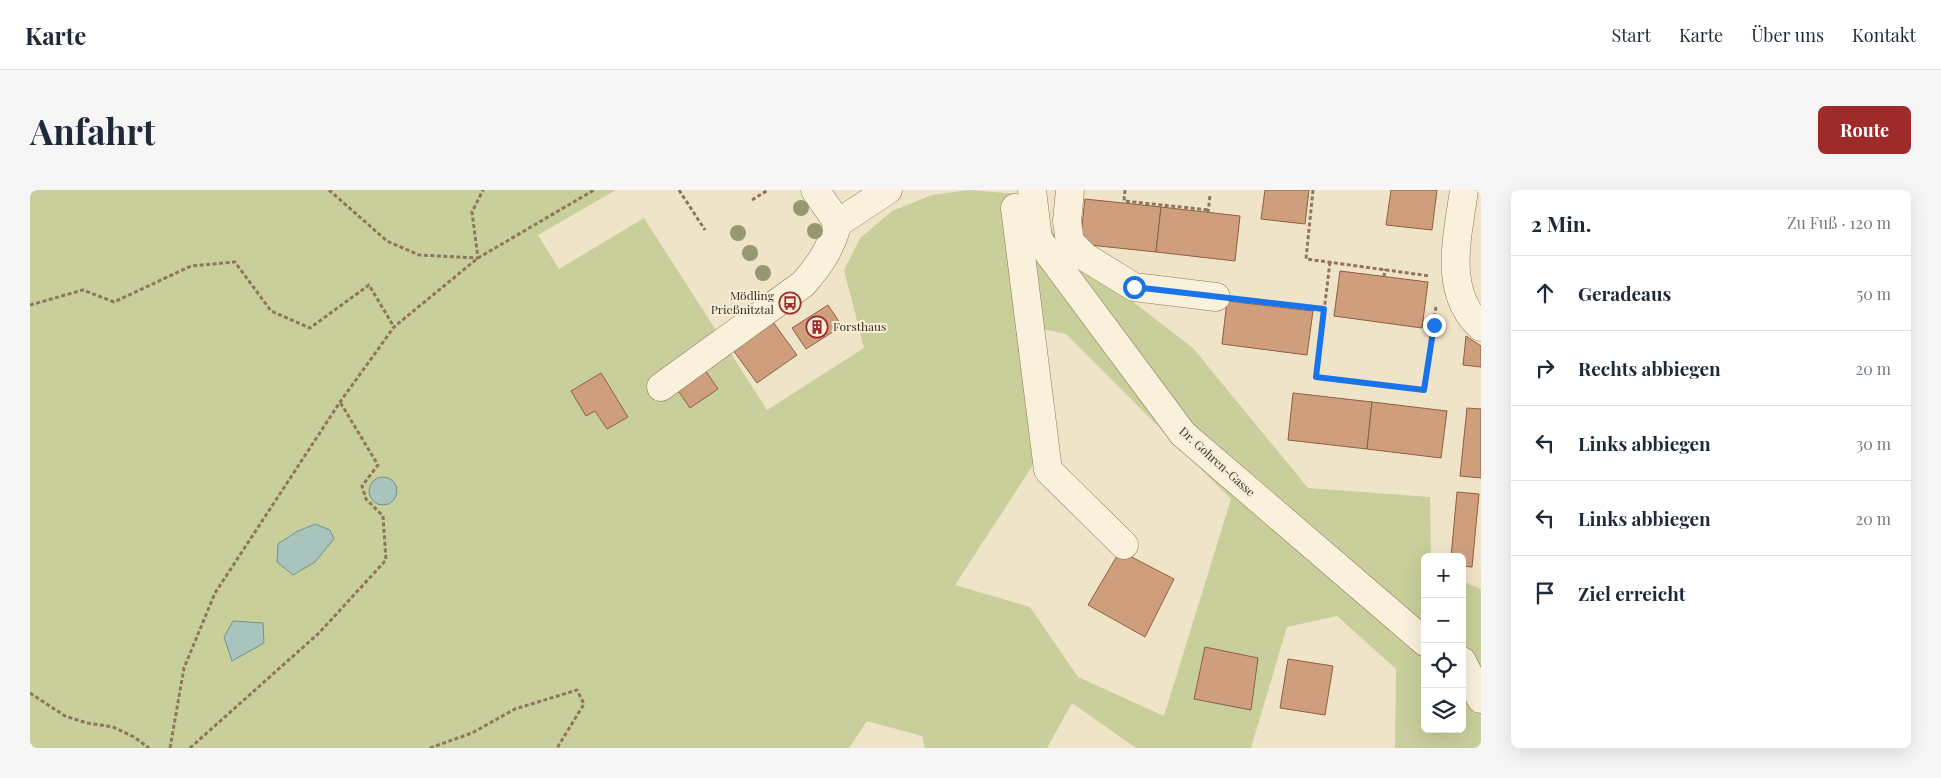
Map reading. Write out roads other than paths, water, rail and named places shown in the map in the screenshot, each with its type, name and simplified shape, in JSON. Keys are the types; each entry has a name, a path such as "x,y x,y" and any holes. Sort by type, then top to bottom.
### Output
{"street":[{"path":"815,190 838,223"},
{"path":"661,387 804,284 820,264 832,242 838,223 888,190"},
{"path":"1013,190 1048,470 1124,545"},
{"name":"Dr. Gohren-Gasse","path":"1032,190 1038,239 1183,434 1421,639"},
{"path":"1070,190 1067,221 1070,242 1085,257 1134,287 1216,297"},
{"path":"1464,190 1454,271 1461,300 1481,327"},
{"path":"1466,657 1481,663"},
{"path":"1466,669 1481,699"}],"water":[{"path":"383,477 393,481 397,491 393,501 383,505 373,501 369,491 373,481"},
{"path":"315,524 330,530 334,539 315,562 293,575 277,562 278,544 296,532"},
{"path":"233,621 263,623 264,643 232,661 224,637"}],"place":[{"name":"Mödling Prießnitztal","path":"790,303"},
{"name":"Forsthaus","path":"817,327"}]}
